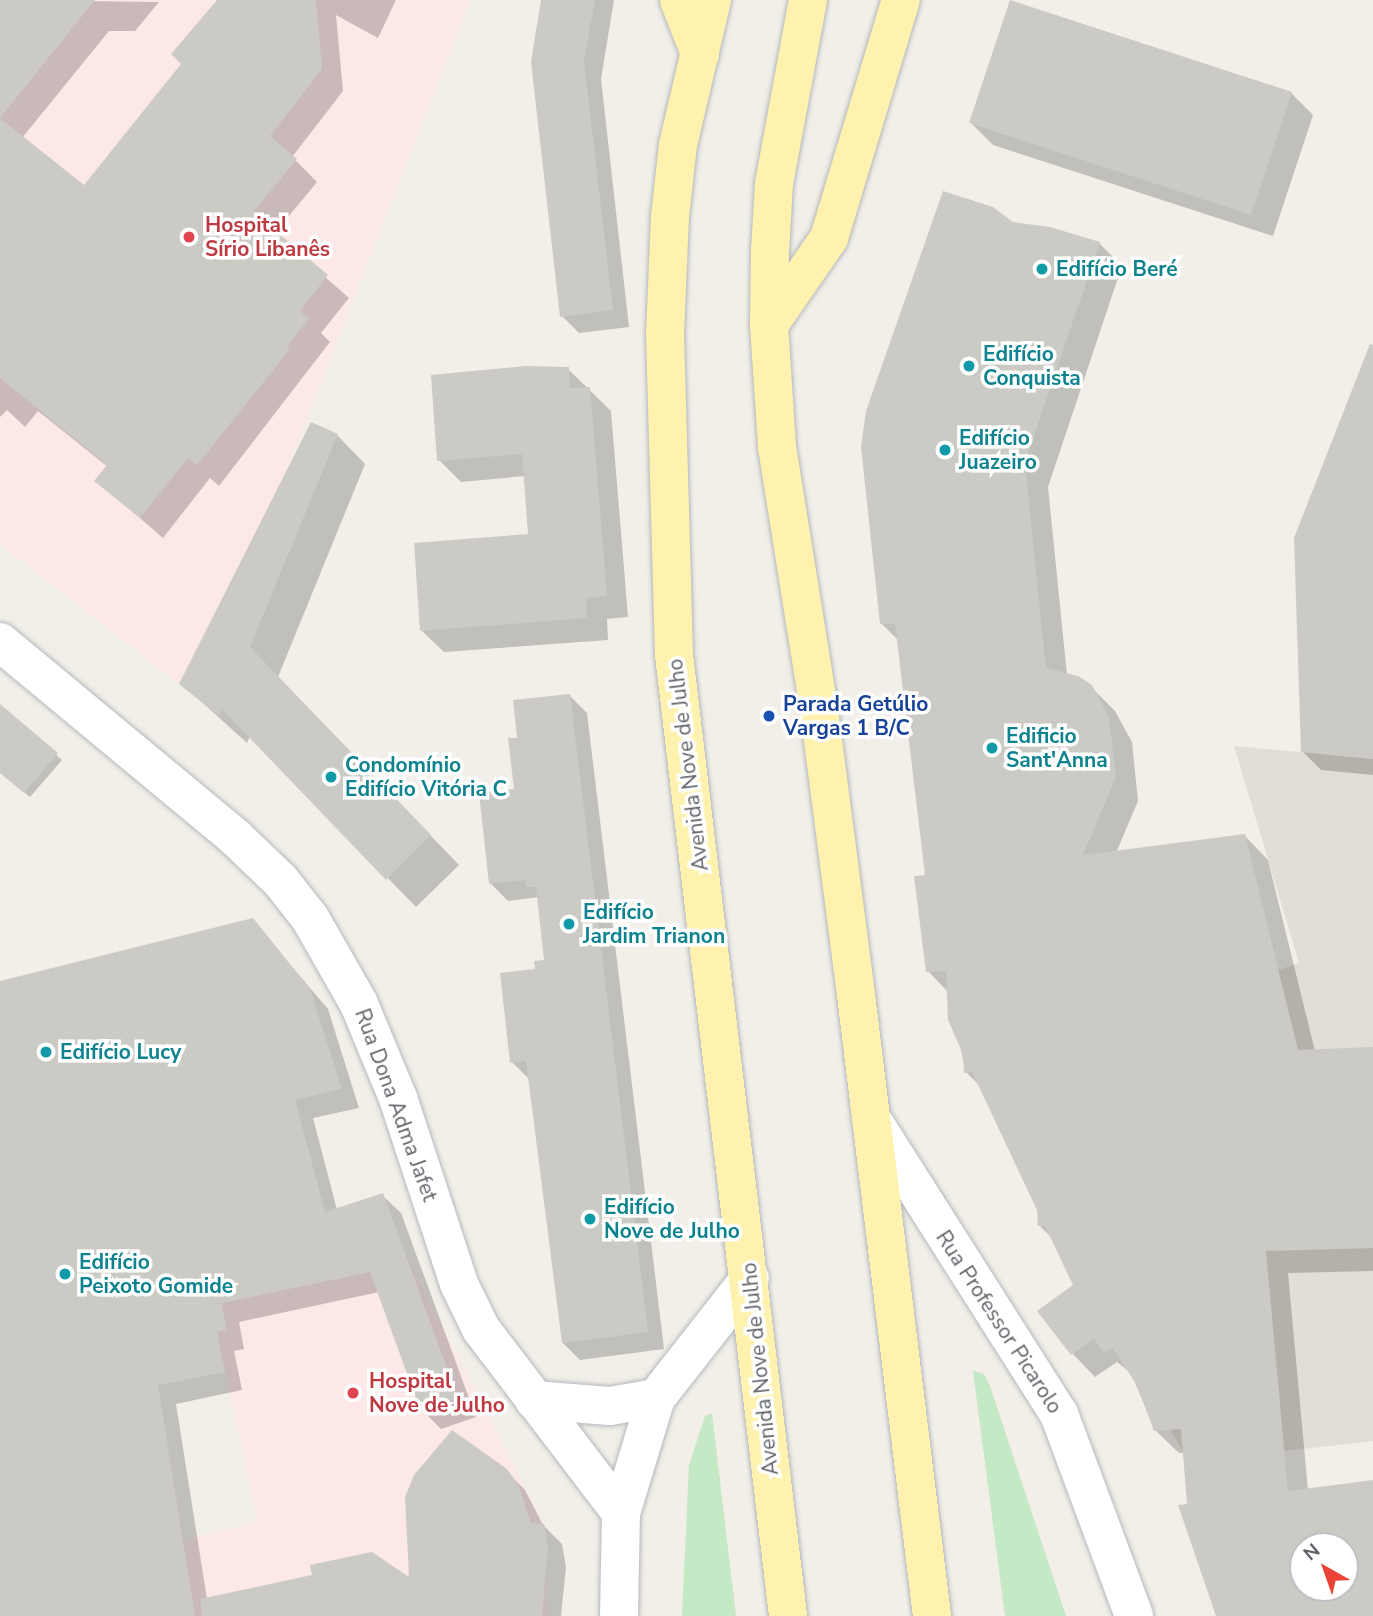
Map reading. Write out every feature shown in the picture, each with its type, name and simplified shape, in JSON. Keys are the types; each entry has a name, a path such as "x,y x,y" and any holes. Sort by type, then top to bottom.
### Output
{"main road":[{"path":"679,0 700,54"},
{"name":"Avenida Nove de Julho","path":"712,0 678,145 670,216 665,333 674,655 788,1616"},
{"path":"808,0 775,184 769,324 777,447 818,702 932,1616"},
{"path":"769,324 829,238 901,0"}],"street":[{"name":"Rua Dona Adma Jafet","path":"0,642 236,838 280,880 310,918 359,1004 398,1098 460,1284 481,1329 621,1513"},
{"name":"Rua Professor Picarolo","path":"870,1118 1059,1415 1134,1616"},
{"path":"619,1616 621,1513 656,1398 750,1278"},
{"path":"534,1400 611,1406 656,1398"}],"shaded area":[{"name":"Hospital Sírio Libanês","path":"0,0 470,0 285,474 179,684 0,544"},
{"path":"1234,746 1373,759 1373,1441 1189,1462 1046,1215 1267,974 1299,963"},
{"name":"Hospital Nove de Julho","path":"407,1257 543,1524 547,1616 0,1616 169,1455 183,1540 258,1522 217,1332 226,1330 222,1303"}],"green space":[{"path":"973,1371 984,1374 990,1386 1066,1616 1005,1616"},
{"path":"712,1413 736,1616 682,1616 689,1465 705,1416"}],"building":[{"path":"0,0 95,0 0,118"},
{"path":"217,0 316,0 322,69 270,136 297,159 253,212 328,275 300,311 309,319 287,346 290,349 197,465 188,458 140,518 94,481 107,465 0,378 0,118 84,185 181,64 171,54"},
{"path":"541,0 595,0 584,61 613,310 560,317 531,62"},
{"path":"1010,0 1292,92 1251,215 969,123"},
{"path":"943,191 993,207 1013,222 1050,227 1100,242 1025,462 1046,668 1078,676 1092,685 1109,717 1116,777 1083,855 1245,834 1298,1050 1373,1047 1373,1248 1266,1251 1288,1491 1373,1480 1373,1616 1216,1616 1178,1505 1187,1504 1181,1429 1154,1431 1137,1385 1112,1348 1104,1352 1094,1339 1071,1355 1037,1311 1073,1285 1045,1226 1038,1226 1037,1210 972,1072 964,1073 963,1054 948,1020 946,971 926,972 914,876 925,875 895,624 880,624 861,447 866,411"},
{"path":"1370,344 1373,345 1373,759 1301,752 1294,538"},
{"path":"525,366 569,367 570,388 590,387 607,596 586,598 587,618 420,631 414,543 528,534 522,454 437,461 431,375"},
{"path":"311,422 338,434 250,647 431,835 386,880 221,708 219,716 179,684"},
{"path":"570,694 648,1332 562,1343 526,1061 510,1063 500,973 535,969 534,961 544,960 536,887 526,887 525,880 489,884 479,793 514,789 508,738 517,738 513,700"},
{"path":"0,704 58,753 24,793 0,773"},
{"path":"253,918 310,989 342,1089 295,1100 325,1212 383,1193 458,1398 421,1412 370,1272 222,1303 226,1330 217,1332 225,1372 158,1385 195,1616 0,1616 0,981"},
{"path":"452,1430 507,1469 519,1486 531,1523 544,1524 548,1547 542,1616 202,1616 200,1599 312,1575 310,1565 372,1552 409,1577 405,1497 414,1475"}],"place":[{"name":"Hospital Sírio Libanês","path":"189,237"},
{"name":"Edifício Beré","path":"1042,269"},
{"name":"Edifício Conquista","path":"969,366"},
{"name":"Edifício Juazeiro","path":"945,450"},
{"name":"Parada Getúlio Vargas 1 B/C","path":"769,716"},
{"name":"Edificio Sant'Anna","path":"992,748"},
{"name":"Condomínio Edifício Vitória C","path":"331,777"},
{"name":"Edifício Jardim Trianon","path":"569,924"},
{"name":"Edifício Lucy","path":"46,1052"},
{"name":"Edifício Nove de Julho","path":"590,1219"},
{"name":"Edifício Peixoto Gomide","path":"65,1274"},
{"name":"Hospital Nove de Julho","path":"353,1393"}]}
